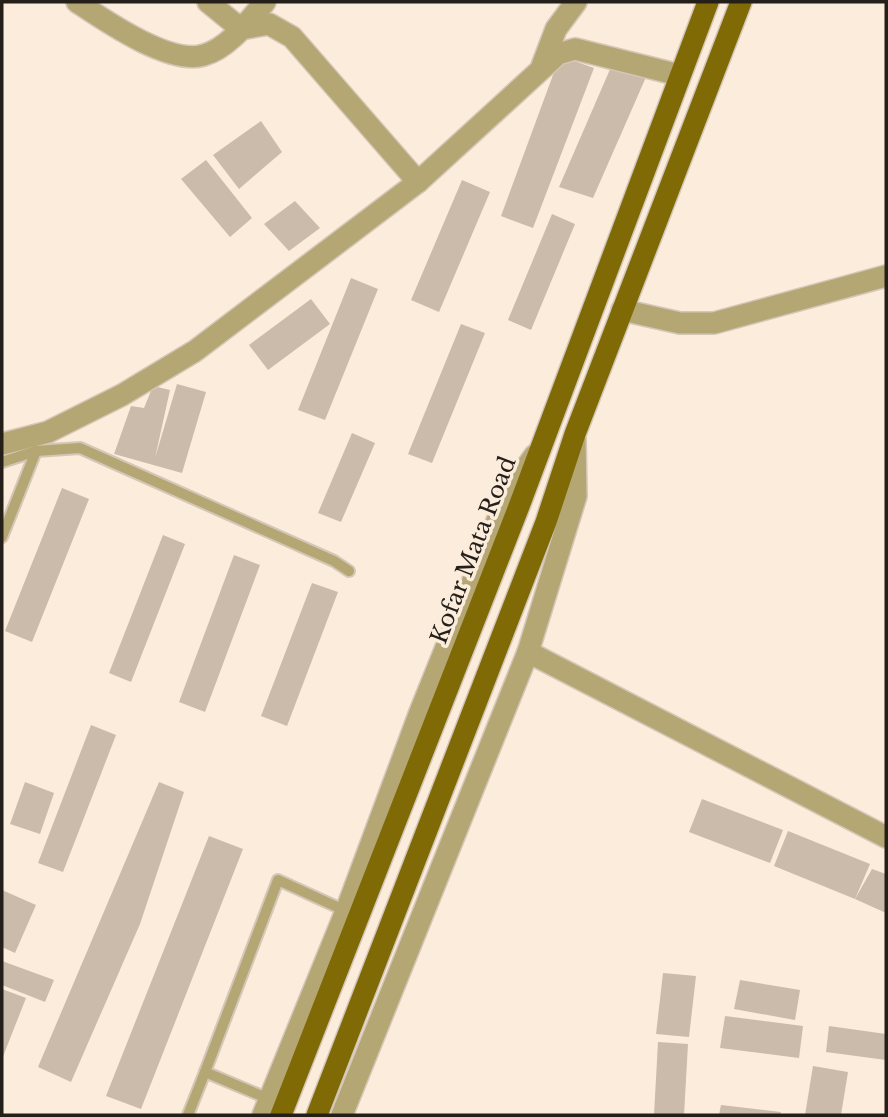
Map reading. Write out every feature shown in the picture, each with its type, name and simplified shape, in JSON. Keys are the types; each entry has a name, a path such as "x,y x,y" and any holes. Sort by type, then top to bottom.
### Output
{"main road":[{"name":"Kofar Mata Road","path":"271,1110 517,509 708,2"},
{"path":"317,1115 546,522 575,434 741,2"},
{"path":"648,156 677,168"}],"street":[{"path":"77,2 138,41 192,56 204,55 242,29 265,2"},
{"path":"208,2 242,29 269,24 292,37 418,182"},
{"path":"541,68 556,29 576,2"},
{"path":"2,444 48,432 122,395 195,351 418,182 558,54 575,49 680,75"},
{"path":"622,310 680,323 714,323 886,276"},
{"path":"342,1115 528,652 576,496 575,434"},
{"path":"271,1110 420,712 509,491 542,444"},
{"path":"528,652 886,837"}],"lane":[{"path":"2,462 36,451 80,448 334,561 349,571"},
{"path":"2,537 36,451"},
{"path":"188,1115 278,880 346,911"},
{"path":"205,1072 271,1110"}],"building":[{"path":"560,56 594,68 533,228 501,216"},
{"path":"611,67 646,77 593,198 559,187"},
{"path":"261,121 282,152 239,189 213,155"},
{"path":"206,160 252,218 230,237 181,179"},
{"path":"462,180 490,192 439,312 411,300"},
{"path":"295,201 320,228 289,251 264,224"},
{"path":"552,214 575,224 531,330 508,320"},
{"path":"351,278 378,289 325,420 298,410"},
{"path":"311,299 330,324 268,370 249,345"},
{"path":"461,324 485,333 432,463 408,454"},
{"path":"177,384 206,392 182,473 114,454 131,406 144,408 153,386 170,390 155,458"},
{"path":"352,433 375,443 341,522 318,513"},
{"path":"62,488 89,499 32,642 5,631"},
{"path":"163,535 185,544 131,682 109,673"},
{"path":"234,555 260,565 205,712 179,702"},
{"path":"312,583 338,592 287,726 261,716"},
{"path":"91,725 116,735 63,872 38,863"},
{"path":"25,782 54,793 40,834 10,824"},
{"path":"159,782 184,792 140,924 71,1082 38,1067"},
{"path":"702,799 783,830 770,863 689,832"},
{"path":"788,831 870,864 855,899 774,866"},
{"path":"209,836 243,849 141,1109 106,1096"},
{"path":"872,869 886,874 886,913 855,899"},
{"path":"2,890 36,905 15,953 2,947"},
{"path":"2,961 54,980 45,1002 2,985"},
{"path":"663,973 696,976 689,1037 656,1034"},
{"path":"740,980 800,990 795,1020 734,1009"},
{"path":"2,989 26,998 2,1059"},
{"path":"725,1016 803,1026 799,1058 720,1048"},
{"path":"829,1026 886,1034 886,1060 826,1052"},
{"path":"658,1042 688,1044 684,1115 654,1115"},
{"path":"813,1066 848,1072 841,1115 805,1115"},
{"path":"721,1105 781,1112 780,1115 719,1115"}]}
